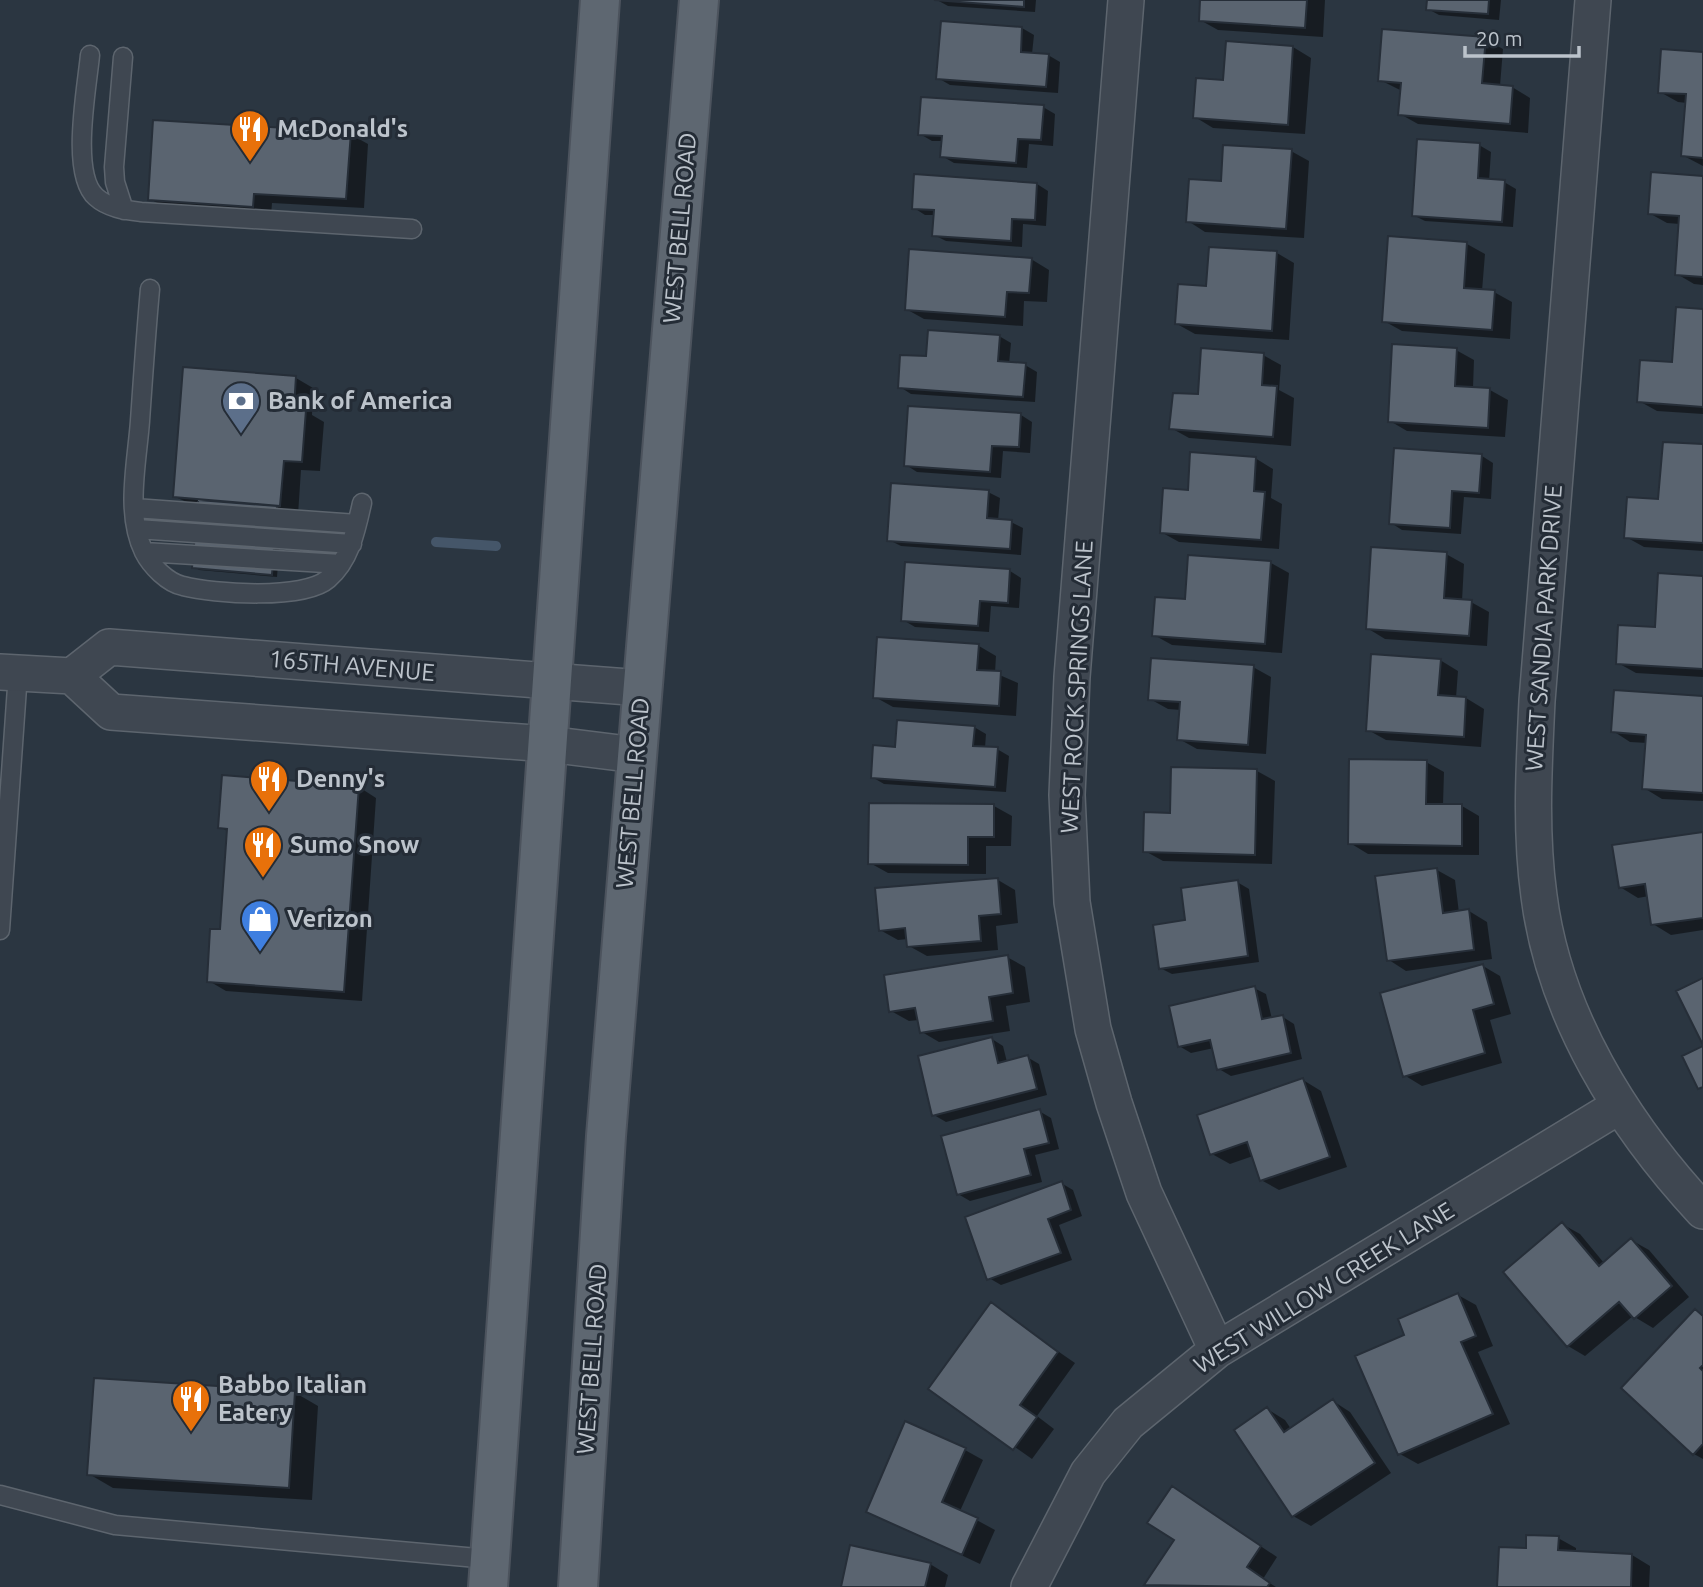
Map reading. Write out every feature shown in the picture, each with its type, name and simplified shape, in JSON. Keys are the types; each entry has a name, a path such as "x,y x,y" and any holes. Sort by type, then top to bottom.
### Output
{"main road":[{"path":"488,1573 600,0"},
{"name":"WEST BELL ROAD","path":"578,1587 606,1136 699,0"}],"street":[{"name":"WEST ROCK SPRINGS LANE","path":"1126,0 1072,677 1067,795 1072,902 1093,1029 1114,1102 1144,1193 1217,1350"},
{"name":"WEST SANDIA PARK DRIVE","path":"1592,0 1537,701 1532,800 1539,898 1562,994 1619,1106 1674,1180 1703,1211"},
{"name":"165TH AVENUE","path":"72,676 109,647 642,688"},
{"path":"9,672 72,676 111,712 548,744 636,755"},
{"name":"WEST WILLOW CREEK LANE","path":"1029,1587 1088,1473 1128,1423 1217,1350 1619,1106"}],"lane":[{"path":"90,55 83,172 95,196 108,205 124,210 412,229"},
{"path":"122,57 114,181 124,210"},
{"path":"150,289 134,508 144,552 158,572 181,586 283,594 307,591 327,580 341,564 352,544 362,503"},
{"path":"134,508 357,524"},
{"path":"137,529 352,544"},
{"path":"144,552 341,564"},
{"path":"0,930 9,672"},
{"path":"0,1495 115,1525 488,1573"}],"building":[{"path":"934,0 1024,0 1024,7"},
{"path":"1200,0 1307,0 1305,28 1199,21"},
{"path":"1427,0 1489,0 1488,14 1426,10"},
{"path":"941,21 1022,27 1021,52 1049,54 1046,87 936,79"},
{"path":"1382,29 1486,37 1482,83 1513,86 1510,124 1398,115 1401,83 1378,81"},
{"path":"1226,41 1293,46 1288,125 1193,118 1196,78 1223,80"},
{"path":"1661,49 1703,52 1703,158 1681,156 1686,94 1658,93"},
{"path":"921,97 1044,105 1041,140 1018,139 1016,163 940,157 942,136 918,135"},
{"name":"McDonald's","path":"153,120 351,132 346,199 254,194 253,207 148,200"},
{"path":"1417,139 1480,143 1478,178 1505,180 1502,222 1412,216"},
{"path":"1223,145 1292,149 1286,229 1186,222 1189,179 1221,181"},
{"path":"1651,172 1703,176 1703,277 1675,275 1679,216 1648,214"},
{"path":"914,174 1037,183 1035,220 1012,219 1011,241 932,236 934,210 912,209"},
{"path":"1388,236 1467,242 1464,288 1495,290 1492,330 1382,322"},
{"path":"1209,247 1277,251 1272,331 1175,324 1178,284 1206,286"},
{"path":"909,249 1032,258 1029,293 1007,292 1005,317 905,310"},
{"path":"1676,307 1703,309 1703,407 1637,402 1640,360 1672,362"},
{"path":"928,330 1000,335 998,361 1026,363 1023,397 898,388 900,355 926,356"},
{"path":"1392,344 1457,348 1455,386 1490,388 1488,428 1388,422"},
{"path":"1201,348 1264,353 1262,385 1277,386 1273,437 1169,429 1173,393 1198,394"},
{"name":"Bank of America","path":"183,367 296,376 294,409 306,410 302,462 284,461 280,506 173,497"},
{"path":"908,406 1021,413 1019,447 992,446 990,472 904,466"},
{"path":"1663,442 1703,444 1703,543 1624,538 1627,497 1658,499"},
{"path":"1394,448 1482,454 1479,493 1452,491 1450,528 1389,524"},
{"path":"1190,452 1256,457 1254,491 1265,492 1261,540 1160,533 1163,488 1188,490"},
{"path":"891,483 989,490 987,518 1012,520 1010,549 887,541"},
{"path":"198,500 277,506 272,575 192,568"},
{"path":"1371,547 1447,552 1444,598 1472,600 1469,636 1366,629"},
{"path":"1188,555 1271,561 1265,644 1152,636 1155,597 1185,599"},
{"path":"905,562 1010,569 1008,603 980,601 978,626 901,621"},
{"path":"1658,573 1703,576 1703,669 1616,664 1618,625 1655,627"},
{"path":"877,637 979,644 977,670 1001,671 999,706 873,698"},
{"path":"1371,654 1441,659 1438,695 1466,697 1464,737 1366,731"},
{"path":"1151,658 1254,665 1248,745 1177,740 1180,702 1148,700"},
{"path":"1614,690 1703,696 1703,793 1642,789 1646,735 1611,732"},
{"path":"897,720 975,726 973,746 998,747 995,787 871,778 873,745 895,747"},
{"path":"1349,759 1427,760 1426,804 1462,804 1462,846 1348,844"},
{"path":"1171,767 1257,769 1255,855 1143,852 1144,812 1170,813"},
{"path":"222,775 359,786 344,992 207,982 210,929 220,929 227,829 218,828"},
{"path":"869,803 994,804 994,837 968,837 968,865 868,864"},
{"path":"1703,832 1703,918 1651,925 1645,884 1619,888 1612,845"},
{"path":"1437,868 1443,913 1469,909 1474,950 1387,961 1375,876"},
{"path":"998,878 1001,914 979,916 981,941 907,947 905,928 879,931 875,888"},
{"path":"1238,880 1248,956 1159,969 1153,925 1185,920 1181,888"},
{"path":"1008,955 1013,993 989,997 993,1021 920,1033 915,1008 889,1012 884,975"},
{"path":"1483,964 1494,1004 1473,1010 1485,1053 1403,1077 1380,993"},
{"path":"1703,978 1703,1045 1676,991"},
{"path":"1255,986 1262,1019 1283,1015 1291,1053 1217,1070 1210,1040 1178,1047 1169,1006"},
{"path":"992,1037 998,1063 1028,1055 1037,1089 932,1116 918,1056"},
{"path":"1703,1046 1703,1087 1698,1089 1682,1056"},
{"path":"1303,1078 1330,1157 1260,1181 1247,1142 1210,1155 1197,1115"},
{"path":"1040,1109 1049,1143 1024,1149 1031,1175 957,1195 941,1136"},
{"path":"1062,1181 1071,1210 1048,1219 1061,1253 987,1280 965,1217"},
{"path":"1562,1222 1599,1266 1631,1238 1672,1286 1634,1319 1619,1302 1567,1347 1503,1272"},
{"path":"1458,1293 1476,1336 1461,1342 1493,1414 1398,1455 1355,1356 1404,1335 1398,1319"},
{"path":"991,1302 1058,1352 1020,1405 1037,1417 1013,1450 928,1389"},
{"path":"1695,1309 1703,1316 1703,1365 1700,1368 1703,1371 1703,1444 1693,1455 1621,1388"},
{"name":"Babbo Italian Eatery","path":"94,1378 295,1391 289,1488 87,1475"},
{"path":"1333,1399 1375,1463 1292,1517 1234,1430 1267,1407 1284,1432"},
{"path":"905,1421 966,1448 942,1502 978,1518 962,1555 866,1512"},
{"path":"1172,1486 1261,1546 1247,1567 1270,1583 1267,1587 1144,1585 1174,1540 1147,1523"},
{"path":"1526,1535 1559,1536 1558,1550 1632,1554 1631,1587 1497,1587 1499,1547 1526,1548"},
{"path":"850,1545 931,1563 925,1587 841,1587"}],"waterway":[{"path":"436,542 496,546"}],"place":[{"name":"McDonald's","path":"250,163"},
{"name":"Bank of America","path":"241,435"},
{"name":"Denny's","path":"269,813"},
{"name":"Sumo Snow","path":"263,879"},
{"name":"Verizon","path":"260,953"},
{"name":"Babbo Italian Eatery","path":"191,1433"}]}
